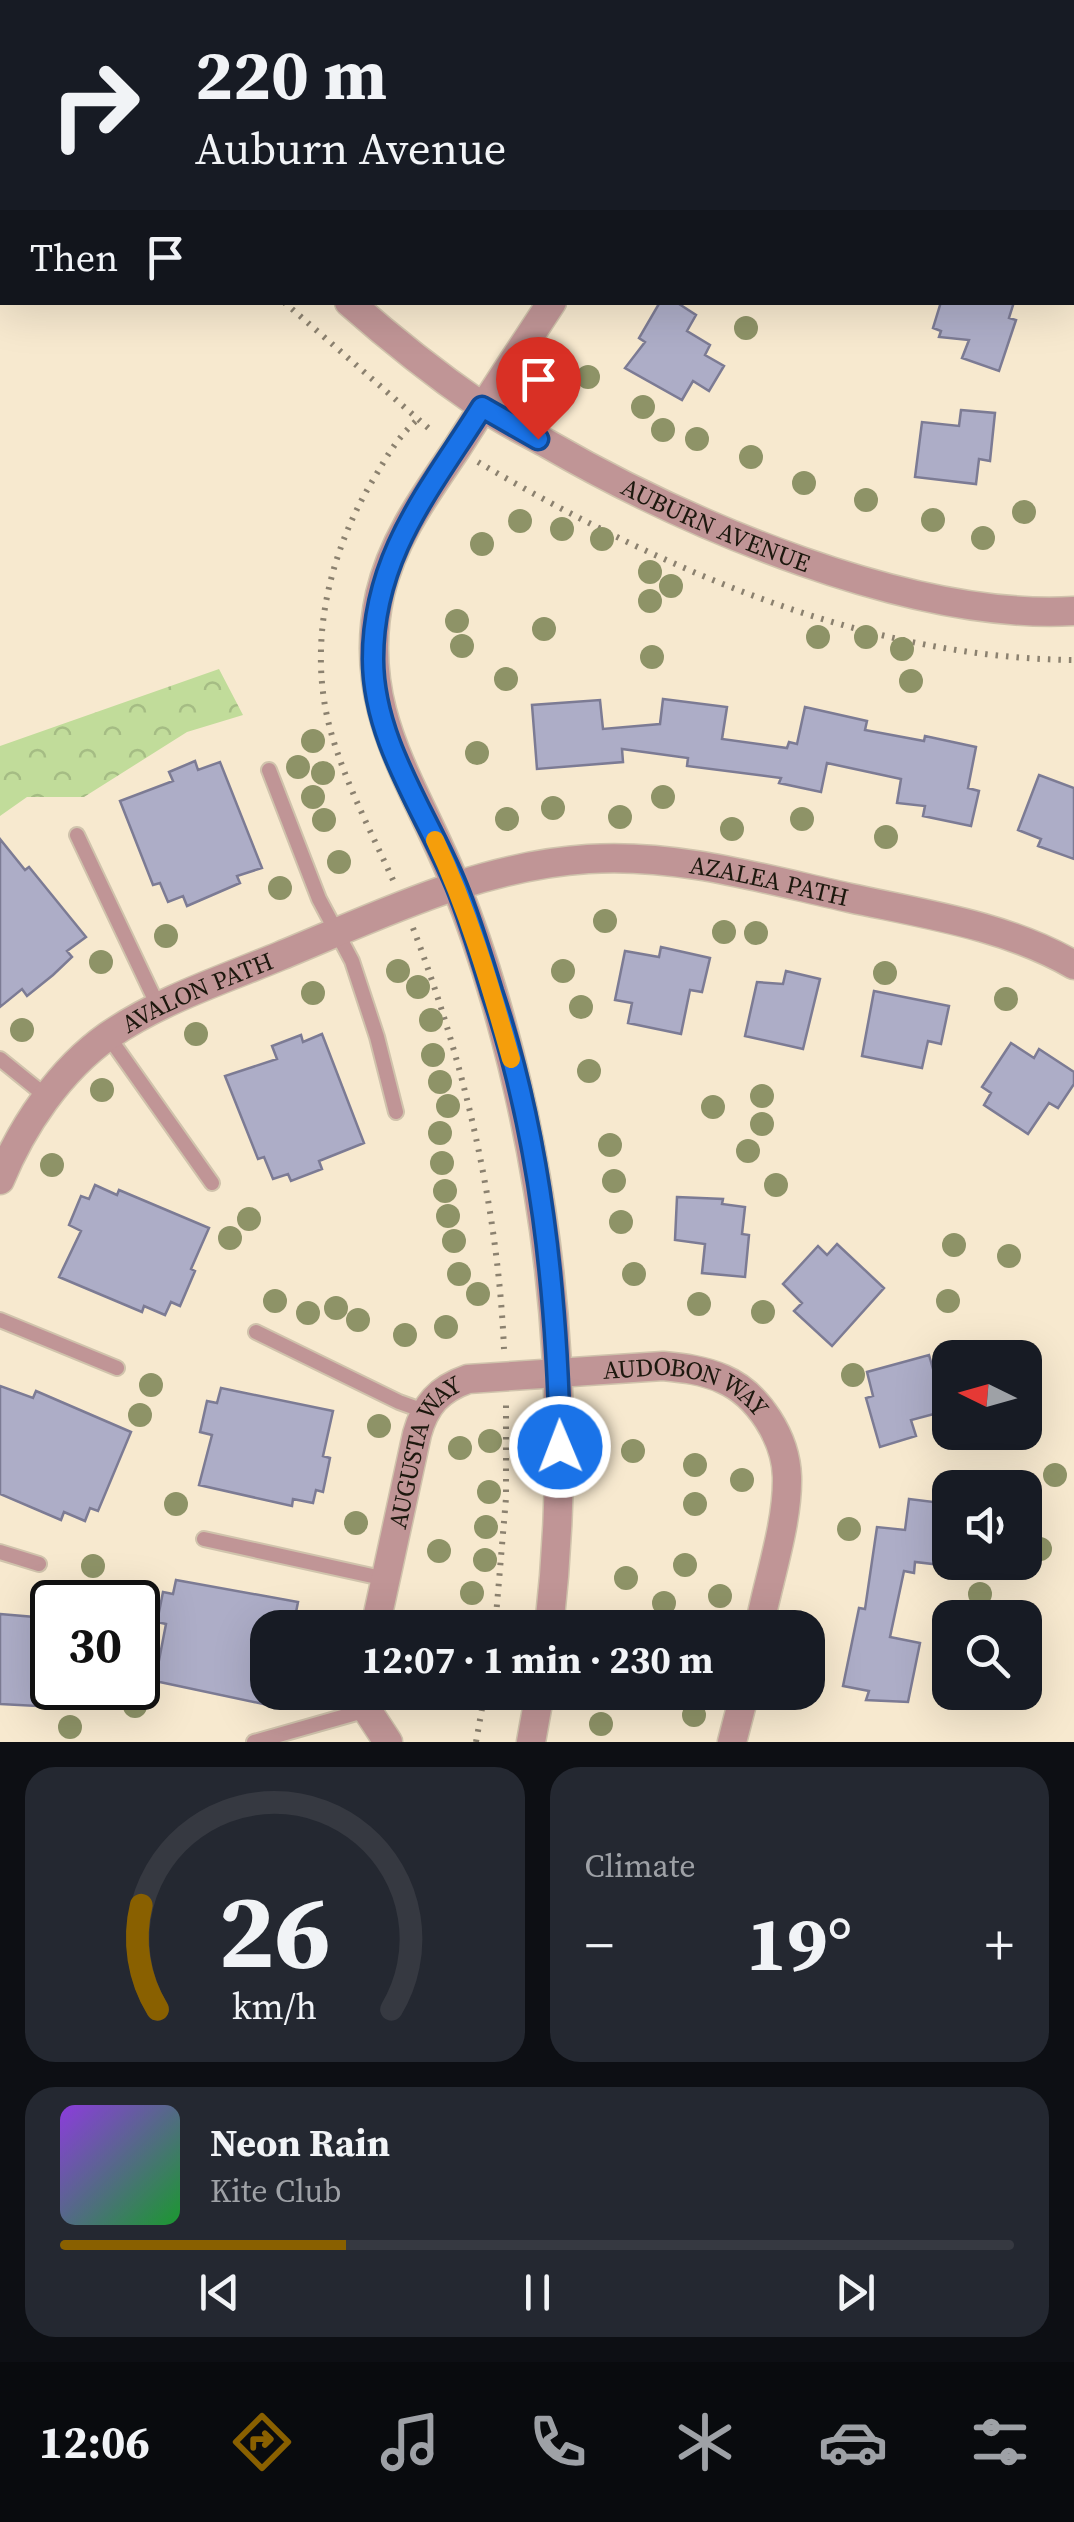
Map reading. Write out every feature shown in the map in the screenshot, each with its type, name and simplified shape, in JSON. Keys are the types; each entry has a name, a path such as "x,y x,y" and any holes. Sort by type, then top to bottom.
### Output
{"street":[{"name":"AUBURN AVENUE","path":"354,305 482,407 595,472 662,505 809,563 944,600 1014,611 1074,611"},
{"path":"550,305 414,513 392,555 380,594 373,660 376,693 390,742 456,885 494,997 527,1130 548,1246 559,1373 558,1531 551,1610"},
{"name":"AZALEA PATH","path":"456,885 537,864 592,858 657,859 976,926 1074,964"},
{"name":"AVALON PATH","path":"0,1180 18,1142 48,1097 108,1036 158,1006 403,902 456,885"},
{"name":"AUDOBON WAY","path":"559,1373 611,1368 694,1370 725,1380 752,1399 769,1419 787,1473 785,1502 762,1610"},
{"name":"AUGUSTA WAY","path":"379,1610 424,1410 450,1386 468,1380 559,1373"},
{"path":"369,1710 374,1726 388,1742"},
{"path":"530,1742 536,1710"},
{"path":"732,1742 740,1710"}],"lane":[{"path":"269,770 369,1011 396,1112"},
{"path":"76,835 158,1006"},
{"path":"108,1036 212,1183"},
{"path":"0,1059 48,1097"},
{"path":"0,1320 117,1368"},
{"path":"256,1332 399,1402 424,1410"},
{"path":"204,1539 386,1579"},
{"path":"0,1552 39,1564"},
{"path":"254,1742 341,1710"}],"path":[{"path":"417,420 401,434 356,506 346,531 328,590 322,665 324,704 346,776 403,902 446,1020 477,1145 496,1260 505,1375 506,1498 497,1610"},
{"path":"476,1742 482,1710"}],"green space":[{"path":"219,669 243,715 187,732 84,797 27,797 0,816 0,746"}],"building":[{"path":"658,305 681,305 696,315 687,331 710,345 705,355 724,366 709,391 693,381 682,400 625,368 645,342 639,338"},
{"path":"940,305 1013,305 1009,318 1016,320 999,371 962,358 969,340 939,337 941,331 933,328"},
{"path":"961,410 995,413 990,461 979,459 976,484 915,477 922,422 959,426"},
{"path":"663,699 727,707 722,739 787,748 789,742 797,744 805,707 867,721 865,730 924,741 925,736 976,747 968,788 979,791 971,826 923,816 925,806 897,803 901,779 827,763 821,792 779,783 781,778 687,766 688,758 622,749 623,762 537,769 532,705 600,700 603,729 660,724"},
{"path":"195,761 198,770 220,762 262,868 237,876 240,883 187,906 183,896 168,902 160,883 153,885 120,801 173,781 169,772"},
{"path":"1039,775 1074,788 1074,859 1038,846 1041,839 1018,830"},
{"path":"0,839 25,870 29,867 86,937 67,951 72,957 53,975 27,996 22,989 0,1007"},
{"path":"661,947 710,958 702,992 690,990 681,1034 628,1023 632,1003 615,1000 625,951 659,957"},
{"path":"786,971 820,979 803,1049 745,1036 757,982 783,984"},
{"path":"874,991 949,1006 941,1044 928,1041 922,1068 862,1056"},
{"path":"322,1034 364,1143 319,1161 322,1169 291,1181 288,1174 273,1179 264,1157 258,1159 225,1076 277,1059 272,1046 301,1035 303,1042"},
{"path":"1011,1043 1034,1058 1039,1049 1074,1072 1074,1084 1058,1108 1049,1103 1028,1134 984,1105 991,1093 982,1087"},
{"path":"95,1185 117,1195 119,1190 209,1228 180,1306 171,1302 165,1315 144,1306 142,1312 59,1277 81,1231 69,1225 81,1196 89,1199"},
{"path":"677,1197 723,1199 722,1204 745,1207 742,1234 749,1235 745,1277 702,1273 705,1244 675,1240"},
{"path":"837,1244 884,1288 832,1346 794,1311 802,1303 783,1284 818,1246 827,1255"},
{"path":"929,1355 932,1414 911,1420 916,1436 880,1447 866,1398 873,1396 867,1372"},
{"path":"0,1386 33,1398 36,1391 131,1432 98,1511 90,1508 85,1521 64,1512 61,1520 0,1494"},
{"path":"221,1388 333,1411 323,1456 330,1458 323,1492 316,1490 313,1503 293,1499 292,1506 199,1485 212,1435 200,1432 207,1401 217,1403"},
{"path":"909,1499 932,1502 932,1564 915,1562 914,1573 904,1571 890,1637 920,1643 908,1702 866,1700 869,1691 843,1686 859,1608 865,1609 877,1527 905,1530"},
{"path":"176,1580 298,1602 296,1610 250,1610 250,1701 160,1682 166,1624 160,1623 160,1607 163,1592 173,1594"},
{"path":"0,1614 30,1617 30,1706 0,1704"}],"slow traffic":[{"path":"435,840 456,885 511,1059"}],"route":[{"path":"538,439 482,407 414,513 392,555 380,594 373,660 385,729 456,885 511,1061 548,1246 559,1373 560,1447"}]}
